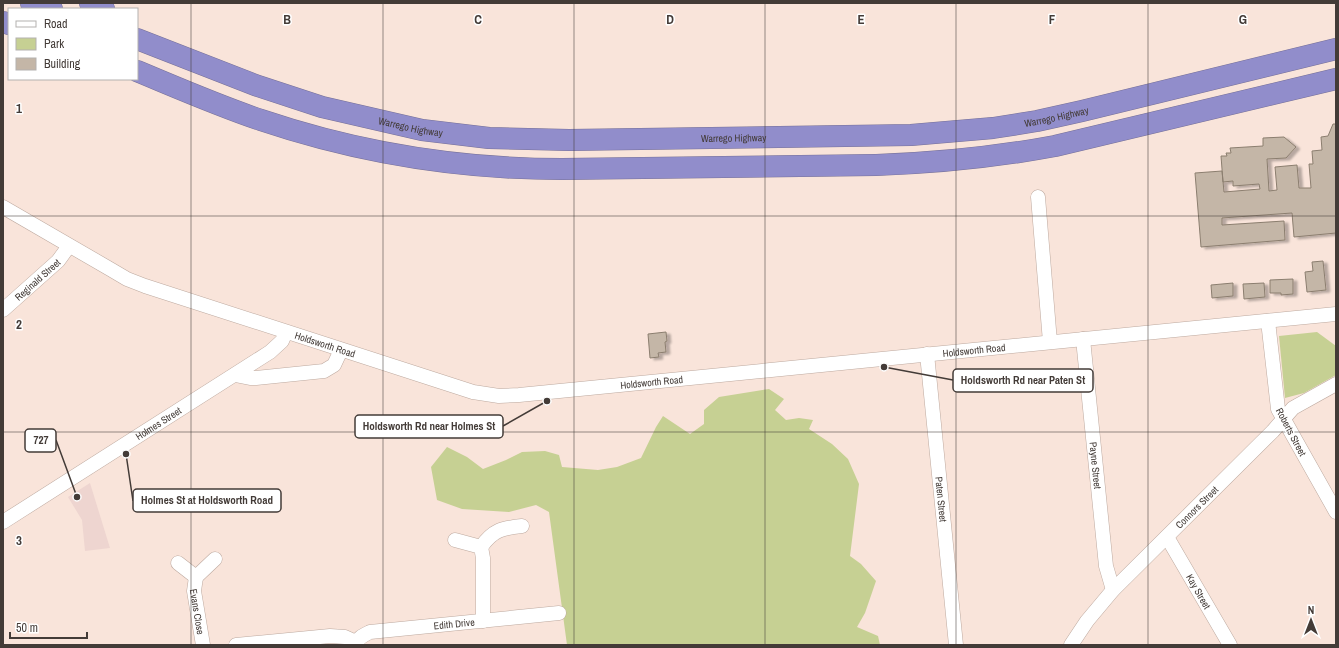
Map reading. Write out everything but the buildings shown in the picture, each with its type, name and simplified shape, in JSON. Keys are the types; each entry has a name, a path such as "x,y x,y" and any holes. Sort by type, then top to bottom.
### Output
{"highway":[{"path":"31,3 48,8"},
{"path":"90,3 102,8"},
{"path":"138,24 243,70 255,86"},
{"name":"Warrego Highway","path":"138,39 255,86 322,107 422,130 489,138 569,140 911,135 993,128 1037,121 1336,49"},
{"path":"138,71 220,106 261,120 344,144 383,152 462,164 522,169 876,165 973,159 1056,146 1336,79"}],"street":[{"path":"1038,197 1050,342"},
{"name":"Holdsworth Road","path":"3,207 127,279 145,286 474,392 499,396 1336,314"},
{"name":"Reginald Street","path":"3,310 58,261 69,246"},
{"name":"Roberts Street","path":"1268,320 1276,405 1282,419 1336,512"},
{"name":"Holmes Street","path":"3,522 277,347 284,339 286,332"},
{"name":"Payne Street","path":"1083,339 1106,566 1109,579 1114,590"},
{"path":"235,375 256,378 324,371 334,365 342,350"},
{"name":"Paten Street","path":"927,354 956,645"},
{"name":"Connors Street","path":"1071,645 1087,621 1114,590 1273,431 1293,408 1336,384"},
{"path":"483,621 483,558 481,547 496,531 522,526"},
{"name":"Kay Street","path":"1167,537 1230,645"},
{"path":"455,540 481,547"},
{"name":"Evans Close","path":"202,645 194,591 196,578 215,560"},
{"name":"Evans Close","path":"178,563 196,578"},
{"name":"Edith Drive","path":"355,644 361,636 370,632 559,613"},
{"path":"236,645 330,636 345,637 355,644"}],"shaded area":[{"path":"90,483 110,548 85,551 82,520 68,497"}],"green space":[{"path":"1317,332 1336,346 1336,375 1304,393 1285,398 1279,336"},
{"path":"769,389 784,399 775,410 786,420 799,418 813,420 809,429 832,444 848,459 859,484 850,556 861,564 876,581 865,613 857,627 878,636 880,645 567,645 549,512 536,505 509,512 462,509 437,500 431,467 447,447 467,457 483,469 522,452 545,451 559,455 562,467 598,470 617,467 641,458 663,416 690,434 704,424 704,410 719,397"}],"place":[{"name":"Holdsworth Rd near Paten St","path":"884,367"},
{"name":"Holdsworth Rd near Holmes St","path":"547,401"},
{"name":"Holmes St at Holdsworth Road","path":"126,454"},
{"name":"727","path":"77,497"}]}
